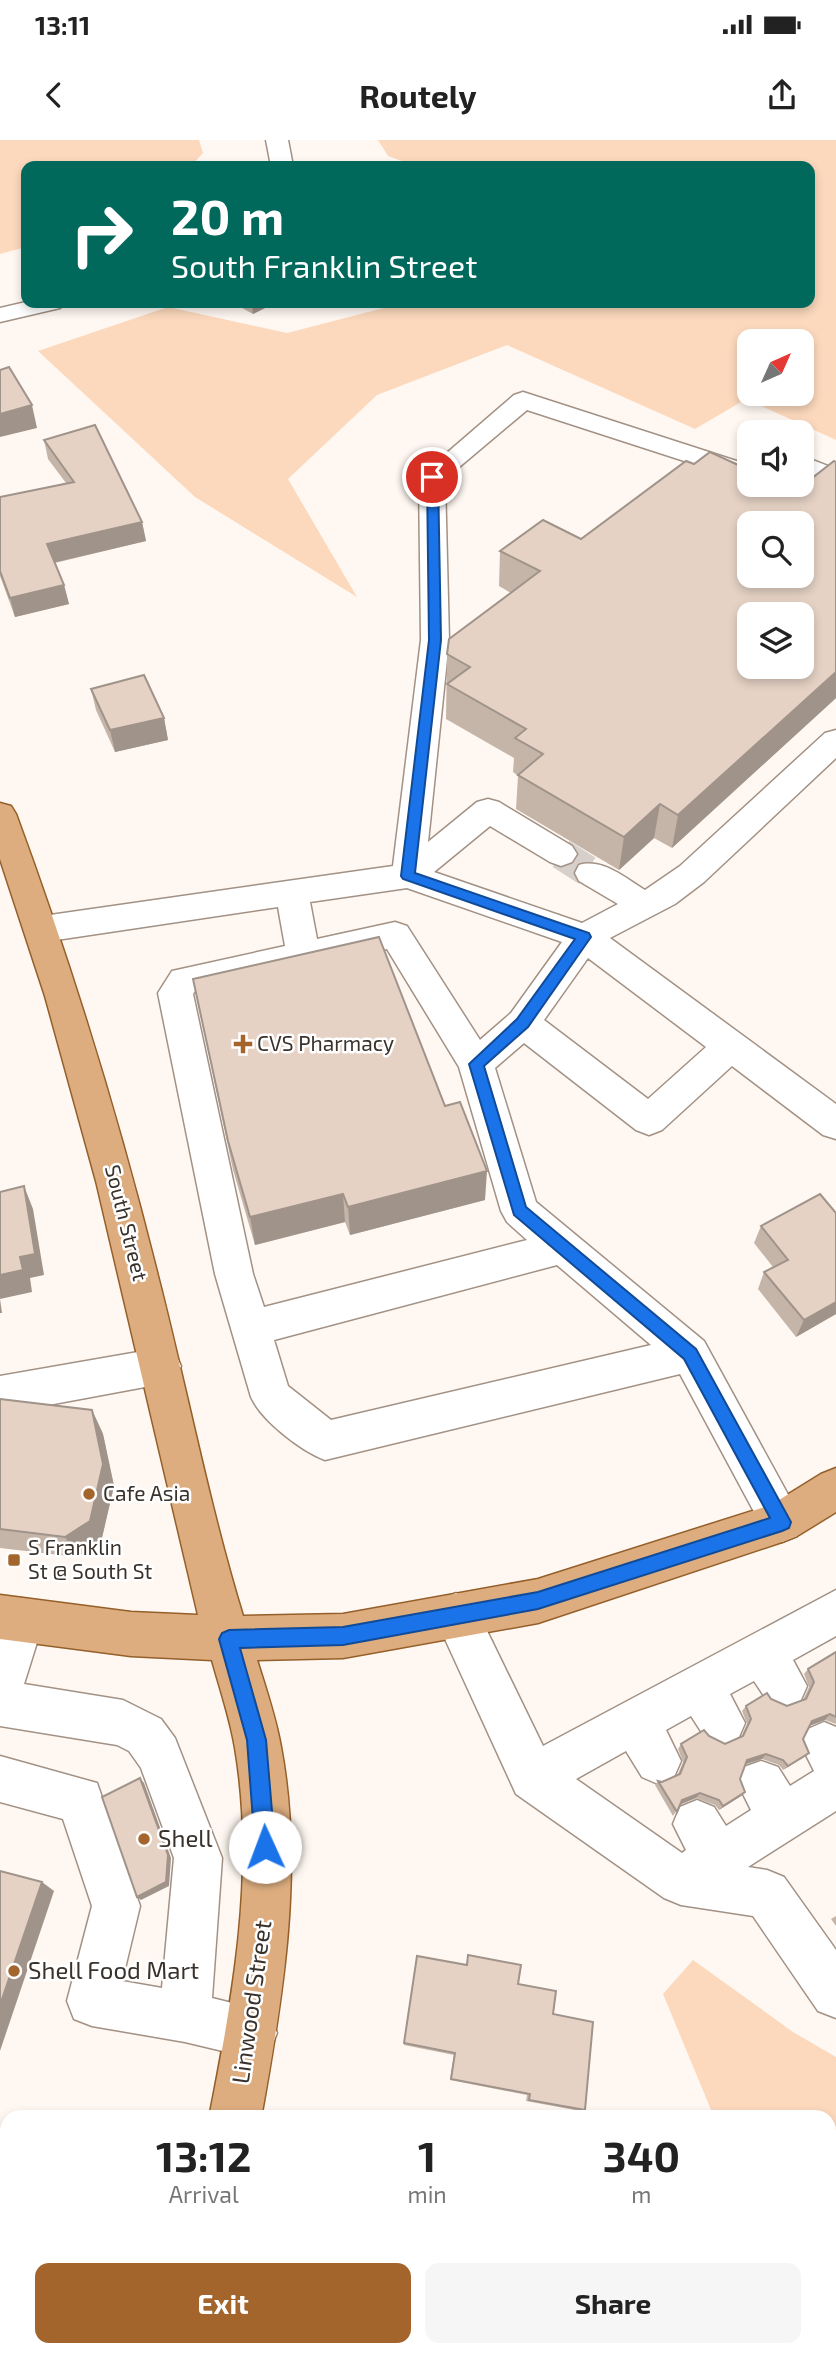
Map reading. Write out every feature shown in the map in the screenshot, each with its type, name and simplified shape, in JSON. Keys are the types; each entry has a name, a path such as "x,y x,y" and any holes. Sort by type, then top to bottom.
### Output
{"main road":[{"name":"South Street","path":"0,814 43,929 115,1177 205,1560 229,1639"},
{"path":"11,1619 131,1634 229,1639 343,1636 538,1601 782,1522 836,1488"},
{"name":"Linwood Street","path":"229,1639 257,1740 265,1822 265,1920 252,2033 237,2110"}],"street":[{"path":"277,140 281,161"},
{"path":"0,315 30,308"},
{"path":"408,876 435,640 432,477 523,400 737,470"},
{"path":"814,469 836,479"},
{"path":"476,1064 523,1023 584,937 645,905 692,874 836,740"},
{"path":"408,876 488,810 561,854"},
{"path":"591,873 645,905"},
{"path":"43,929 408,876 584,937 836,1124"},
{"path":"292,891 303,954"},
{"path":"690,1354 325,1441 271,1397 234,1274 174,993 184,979 395,935 476,1064 520,1211 690,1354 782,1522"},
{"path":"523,1023 649,1120 731,1046"},
{"path":"251,1328 563,1247"},
{"path":"0,1395 161,1366"},
{"path":"456,1615 533,1777 698,1854 767,1894 836,1993"},
{"path":"0,1688 11,1619"},
{"path":"533,1777 635,1722 710,1705 773,1669 832,1623"},
{"path":"0,1703 123,1723 145,1735 159,1755 198,1858 185,2017"},
{"path":"635,1722 658,1761"},
{"path":"698,1854 772,1800 832,1764"},
{"path":"0,1779 80,1800 116,1906 92,2001 185,2017 252,2033"}],"shaded area":[{"path":"0,140 199,140 203,153 196,161 21,161 21,248 0,254"},
{"path":"378,140 836,140 836,440 814,430 814,420 792,420 761,406 814,406 814,329 737,329 737,404 695,429 507,345 377,395 288,479 357,597 195,497 38,351 165,308 287,333 384,308 815,308 815,161 402,161 388,156"},
{"path":"693,1960 793,2032 836,2057 836,2110 711,2110 663,1994"}],"building":[{"path":"9,367 32,405 0,414 0,370"},
{"path":"95,425 142,522 47,544 64,585 10,598 0,571 0,497 74,482 44,440"},
{"path":"710,452 737,464 737,497 814,497 814,477 836,462 836,672 678,815 660,804 624,837 518,775 543,754 515,738 526,729 447,684 470,667 447,654 449,639 540,571 500,551 543,520 581,539 686,461 694,464"},
{"path":"144,675 164,718 110,730 91,689"},
{"name":"CVS Pharmacy","path":"379,937 445,1106 460,1102 487,1171 348,1207 343,1194 250,1217 228,1141 193,979"},
{"path":"24,1186 35,1254 20,1257 23,1270 0,1275 0,1192"},
{"path":"820,1194 836,1213 836,1302 804,1320 764,1272 788,1260 761,1226"},
{"path":"0,1399 92,1410 103,1464 90,1521 65,1537 0,1529"},
{"path":"836,1652 836,1717 830,1714 812,1721 803,1739 809,1753 788,1766 783,1760 766,1754 747,1760 740,1779 745,1792 723,1806 719,1800 700,1793 682,1800 677,1812 658,1781 662,1782 680,1774 687,1757 681,1744 704,1730 709,1736 725,1744 743,1736 751,1719 746,1706 767,1693 771,1699 787,1706 806,1699 814,1682 808,1669"},
{"path":"140,1778 168,1855 166,1882 137,1897 102,1797"},
{"path":"0,1871 42,1882 0,2005"},
{"path":"468,1955 521,1965 518,1984 556,1991 553,2014 593,2022 585,2110 529,2100 530,2094 451,2079 455,2053 404,2043 417,1956 467,1965"}],"tunnel":[{"path":"561,854 591,873"}],"place":[{"name":"CVS Pharmacy","path":"243,1044"},
{"name":"Cafe Asia","path":"89,1494"},
{"name":"S Franklin St @ South St","path":"14,1560"},
{"name":"Shell","path":"144,1839"},
{"name":"Shell Food Mart","path":"14,1971"}],"route":[{"path":"265,1847 257,1740 229,1639 343,1636 538,1601 782,1522 690,1354 520,1211 476,1064 523,1023 584,937 408,876 435,640 432,477"}]}
